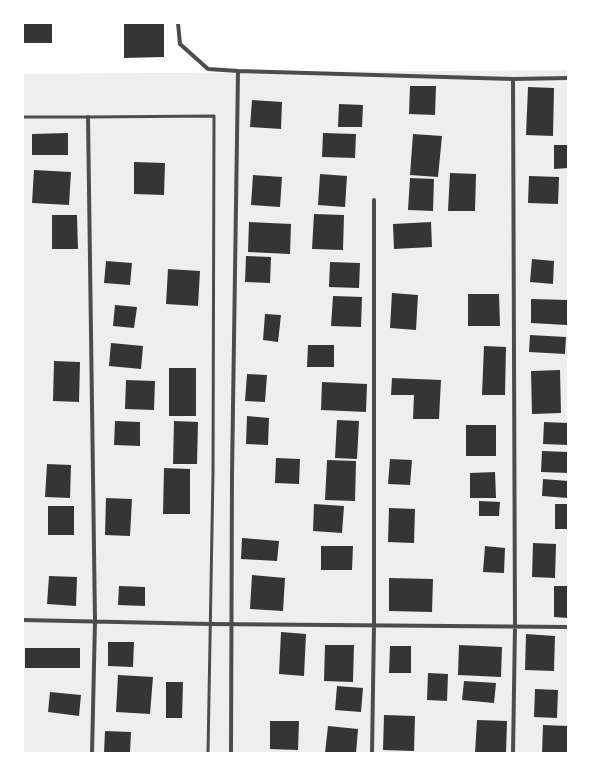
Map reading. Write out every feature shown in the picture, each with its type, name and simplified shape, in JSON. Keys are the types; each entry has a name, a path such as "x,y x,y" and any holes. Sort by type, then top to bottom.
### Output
{"street":[{"path":"178,23 180,44 208,69 513,79 568,78"},
{"path":"231,753 232,474 238,71"},
{"path":"513,79 513,753"},
{"path":"88,117 95,621 92,753"},
{"path":"372,753 374,625 374,200"},
{"path":"23,620 210,624 568,627"}],"lane":[{"path":"23,117 214,116 213,473 208,753"}],"shaded area":[{"path":"568,70 568,753 23,753 23,74"}],"building":[{"path":"24,23 52,23 52,43 24,43"},
{"path":"124,23 164,23 164,57 124,58"},
{"path":"410,86 436,86 435,115 409,114"},
{"path":"528,87 554,88 553,136 526,135"},
{"path":"252,100 282,102 281,129 250,127"},
{"path":"339,104 363,105 362,127 338,127"},
{"path":"68,133 68,155 32,155 32,134"},
{"path":"323,133 356,134 355,158 322,157"},
{"path":"413,134 442,136 438,177 410,175"},
{"path":"554,145 568,145 568,168 554,169"},
{"path":"134,162 165,163 164,195 134,194"},
{"path":"34,170 71,172 69,205 32,203"},
{"path":"450,173 476,174 475,211 448,211"},
{"path":"320,174 347,176 345,207 318,205"},
{"path":"253,175 282,177 280,207 251,205"},
{"path":"529,176 559,177 558,204 528,203"},
{"path":"410,178 434,179 433,211 408,210"},
{"path":"314,214 344,215 343,250 312,249"},
{"path":"52,215 77,215 78,249 52,249"},
{"path":"249,222 291,224 290,254 248,252"},
{"path":"431,222 432,247 394,249 393,224"},
{"path":"246,256 271,257 270,283 245,282"},
{"path":"532,259 554,261 553,284 530,282"},
{"path":"106,261 132,263 130,285 104,283"},
{"path":"330,262 360,263 359,288 329,287"},
{"path":"168,269 200,271 198,306 166,304"},
{"path":"392,293 418,295 416,330 390,328"},
{"path":"468,294 499,294 500,326 468,326"},
{"path":"333,296 362,297 361,327 331,326"},
{"path":"531,299 568,300 567,325 531,323"},
{"path":"115,305 137,307 134,328 113,326"},
{"path":"265,314 281,315 278,342 263,340"},
{"path":"530,335 566,337 565,354 529,352"},
{"path":"111,343 143,346 141,369 109,366"},
{"path":"308,345 334,345 334,367 307,367"},
{"path":"484,346 506,347 505,395 482,395"},
{"path":"54,361 80,362 79,402 53,401"},
{"path":"169,368 196,368 196,416 169,416"},
{"path":"560,370 561,413 532,414 531,371"},
{"path":"247,374 267,375 265,402 245,401"},
{"path":"392,378 441,380 439,419 413,419 414,395 391,395"},
{"path":"126,380 155,381 154,410 125,409"},
{"path":"322,382 367,384 366,412 321,410"},
{"path":"247,416 269,418 268,445 246,444"},
{"path":"337,420 359,421 357,459 335,458"},
{"path":"115,421 140,422 140,446 114,445"},
{"path":"174,421 198,422 197,464 173,464"},
{"path":"544,422 568,423 568,445 543,444"},
{"path":"466,425 496,425 496,456 466,456"},
{"path":"542,451 568,452 568,473 541,472"},
{"path":"276,458 300,459 299,484 275,483"},
{"path":"390,459 412,460 410,485 388,484"},
{"path":"327,460 356,461 355,501 325,500"},
{"path":"47,464 71,465 70,498 45,497"},
{"path":"164,468 190,469 190,514 163,514"},
{"path":"495,472 496,498 470,498 470,473"},
{"path":"543,479 568,481 568,498 542,496"},
{"path":"106,498 132,499 130,536 105,535"},
{"path":"479,501 500,502 499,516 479,516"},
{"path":"314,504 344,506 342,533 313,531"},
{"path":"555,504 568,504 568,529 555,529"},
{"path":"48,506 74,506 74,535 48,535"},
{"path":"389,508 415,509 414,543 388,542"},
{"path":"242,538 279,541 277,561 241,559"},
{"path":"533,543 556,544 555,578 532,577"},
{"path":"321,546 353,546 352,570 321,570"},
{"path":"485,546 505,548 504,573 483,572"},
{"path":"252,575 285,578 283,611 250,609"},
{"path":"49,576 77,577 76,606 47,604"},
{"path":"389,578 433,579 432,612 389,611"},
{"path":"119,586 145,587 145,606 118,605"},
{"path":"554,586 568,586 568,618 554,617"},
{"path":"281,632 306,634 304,676 279,674"},
{"path":"526,634 555,636 554,671 525,670"},
{"path":"108,642 134,642 133,667 108,666"},
{"path":"325,645 354,645 353,682 324,681"},
{"path":"459,645 502,647 501,677 458,675"},
{"path":"390,646 411,646 411,673 389,673"},
{"path":"25,648 80,648 80,668 25,668"},
{"path":"428,673 448,674 447,701 427,700"},
{"path":"118,675 153,677 150,714 116,712"},
{"path":"464,681 496,683 494,703 462,700"},
{"path":"166,682 183,682 182,718 166,718"},
{"path":"337,686 363,688 361,712 335,710"},
{"path":"535,689 558,690 557,718 534,717"},
{"path":"50,692 81,695 79,716 48,712"},
{"path":"384,715 415,716 414,751 383,750"},
{"path":"477,720 507,721 506,753 475,753"},
{"path":"270,721 299,721 298,750 270,749"},
{"path":"543,725 568,726 568,753 542,753"},
{"path":"328,726 358,729 356,753 325,753"},
{"path":"105,731 131,732 130,753 104,753"}]}
